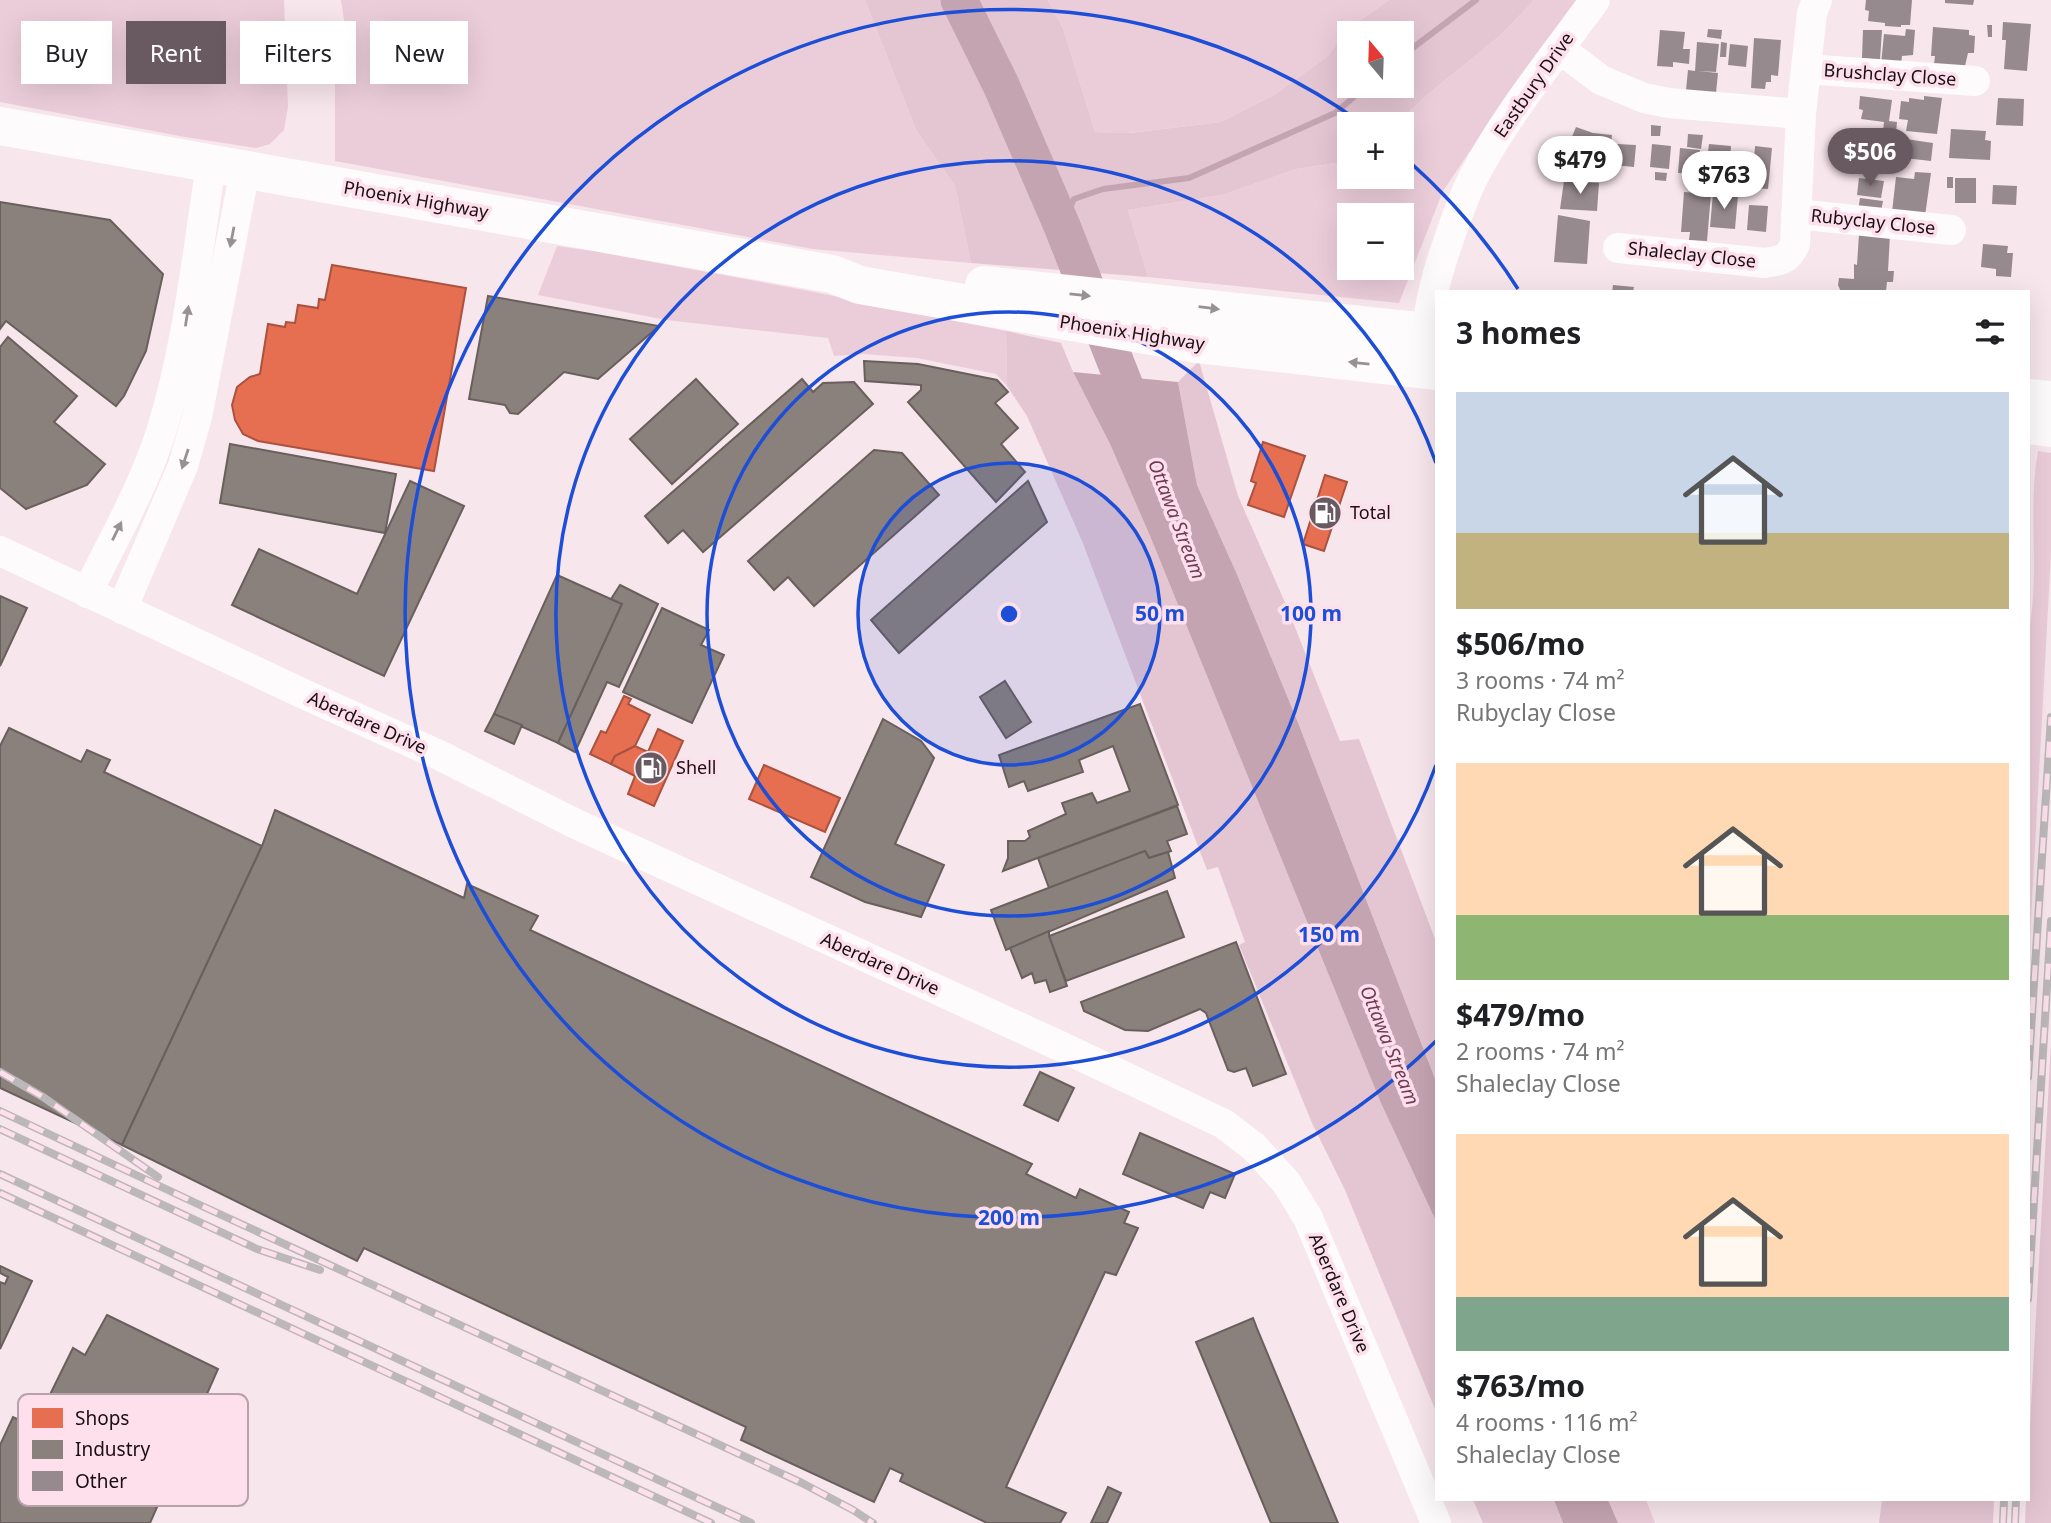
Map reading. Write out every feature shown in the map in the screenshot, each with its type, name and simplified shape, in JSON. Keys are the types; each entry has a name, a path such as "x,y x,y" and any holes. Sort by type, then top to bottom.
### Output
{"main road":[{"name":"Phoenix Highway","path":"0,126 832,274 859,272 1012,301 1197,344 1432,371"},
{"name":"Phoenix Highway","path":"1012,301 1163,303 1432,333"},
{"path":"2030,398 2051,400"},
{"path":"2030,425 2051,428"}],"street":[{"name":"Eastbury Drive","path":"1432,371 1434,285 1472,179 1497,135 1595,0"},
{"name":"Shaleclay Close","path":"1618,248 1765,263 1790,255 1795,244 1801,114 1812,13 1816,0"},
{"path":"1560,48 1601,80 1644,98 1669,103 1801,114"},
{"name":"Brushclay Close","path":"1806,69 1975,81"},
{"path":"87,593 160,434 228,167"},
{"path":"122,609 183,466 197,417 228,167"},
{"name":"Rubyclay Close","path":"1796,214 1951,230"},
{"name":"Aberdare Drive","path":"0,551 439,755 574,823 1224,1124 1254,1147 1286,1182 1308,1218 1436,1523"}],"shaded area":[{"path":"0,0 284,0 285,21 240,21 240,84 287,84 288,107 284,130 270,144 256,148 185,137 0,102"},
{"path":"341,0 865,0 916,130 955,186 971,263 813,249 335,161 335,84 356,84 356,21 344,21"},
{"path":"865,0 1048,0 1063,28 1095,132 1130,133 1221,122 1274,95 1328,56 1337,44 1337,98 1414,98 1414,21 1359,21 1389,0 1534,0 1502,34 1409,112 1337,112 1337,163 1296,169 1222,195 1128,210 1148,277 971,263 955,186 916,130"},
{"path":"1048,0 1389,0 1359,21 1337,21 1337,44 1328,56 1274,95 1221,122 1129,133 1095,132 1063,28"},
{"path":"1534,0 1576,0 1443,191 1414,265 1414,203 1337,203 1337,280 1408,280 1399,303 1148,277 1128,210 1222,195 1296,169 1337,163 1337,189 1414,189 1414,112 1409,112 1502,34"},
{"path":"557,246 804,290 1006,331 1007,386 996,374 917,358 863,354 834,356 828,338 666,320 538,295"},
{"path":"1006,331 1061,343 1110,444 1150,536 1383,1106 1435,1218 1435,1409 1345,1190 1312,1123 1239,945 1245,942 1218,867 1207,870 1082,541 1027,416 1007,386"},
{"path":"1199,361 1238,496 1287,607 1340,741 1359,739 1435,939 1435,1079 1299,725 1197,485 1178,382"},
{"path":"2038,451 2051,453 2051,554 2030,937 2030,622 2034,589 2035,474"},
{"path":"2051,1043 2051,1523 2025,1523 2026,1501 2030,1501 2030,1425"},
{"path":"1473,1501 1554,1501 1563,1523 1483,1523"},
{"path":"1608,1501 1646,1501 1655,1523 1618,1523"},
{"path":"1882,1501 1994,1501 1993,1523 1879,1523"}],"water":[{"path":"1073,372 1178,382 1197,485 1299,725 1435,1079 1435,1219 1381,1103 1110,444"},
{"path":"1554,1501 1608,1501 1618,1523 1563,1523"}],"building: Shops":[{"path":"332,265 466,288 434,471 258,441 243,434 235,420 232,405 237,387 250,377 260,374 268,324 285,327 286,322 295,323 298,305 318,308 319,299 325,300"},
{"path":"1263,442 1305,456 1284,517 1248,505 1256,483 1251,481"},
{"name":"Total","path":"1325,475 1347,482 1324,551 1303,544"},
{"path":"624,696 631,699 628,704 650,715 635,746 615,756 611,764 590,754 601,731 606,733"},
{"path":"658,729 683,741 654,806 628,794 635,776 611,764 615,756 635,746 648,752"},
{"path":"764,765 840,798 825,832 749,799"}],"building: Industry":[{"path":"0,202 110,220 163,274 146,351 124,396 116,406 6,321 0,329"},
{"path":"488,296 659,326 598,379 564,372 518,414 510,413 505,405 469,399"},
{"path":"8,337 77,396 54,422 105,464 87,485 26,509 0,488 0,347"},
{"path":"864,361 918,364 997,380 1008,392 995,403 1018,428 1001,444 1025,472 996,502 908,402 921,390 921,385 865,381"},
{"path":"696,379 738,424 672,484 630,439"},
{"path":"802,379 813,392 823,383 854,382 873,404 703,552 683,530 668,543 645,516"},
{"path":"230,444 396,474 385,533 220,503"},
{"path":"874,450 902,453 939,495 814,606 788,577 774,590 748,561"},
{"path":"410,481 464,506 384,676 232,605 259,549 357,594"},
{"path":"1028,481 1047,522 899,653 871,620"},
{"path":"557,575 622,604 558,743 494,714"},
{"path":"620,585 658,604 619,687 607,682 575,752 558,743 622,604 611,599"},
{"path":"0,596 27,608 0,666"},
{"path":"662,608 709,630 701,645 724,655 692,723 623,692"},
{"path":"1005,681 1031,722 1006,738 980,697"},
{"path":"1140,704 1178,805 1003,871 1008,858 1008,841 1025,841 1030,837 1028,831 1066,814 1062,803 1092,793 1097,803 1130,791 1113,746 1079,760 1083,772 1028,791 1024,781 1009,787 999,755"},
{"path":"494,714 522,725 514,744 485,731"},
{"path":"883,719 921,741 934,758 895,844 944,865 921,917 865,902 811,877"},
{"path":"9,728 81,762 87,750 110,760 104,772 262,846 122,1145 0,1088 0,746"},
{"path":"1177,806 1187,834 1167,841 1171,851 1149,858 1145,851 1049,888 1038,858"},
{"path":"275,810 464,898 467,884 538,916 530,930 1032,1164 1026,1174 1076,1198 1080,1189 1129,1212 1124,1223 1138,1228 1116,1275 1105,1272 1006,1487 1066,1513 1060,1523 987,1523 900,1481 903,1474 890,1468 874,1502 741,1440 746,1427 364,1248 357,1261 122,1145 262,846"},
{"path":"1145,851 1149,858 1168,852 1175,878 1006,950 991,910"},
{"path":"1167,891 1184,937 1066,981 1049,936"},
{"path":"1049,931 1067,986 1050,992 1046,980 1035,983 1032,973 1022,978 1010,948"},
{"path":"1236,942 1286,1074 1253,1086 1246,1068 1234,1072 1228,1070 1206,1013 1200,1009 1148,1031 1125,1030 1084,1011 1081,1002"},
{"path":"1040,1072 1074,1088 1058,1121 1024,1105"},
{"path":"1140,1133 1235,1174 1225,1198 1210,1192 1203,1208 1123,1174"},
{"path":"0,1266 32,1281 0,1349 0,1282 5,1284 8,1277 0,1273"},
{"path":"107,1315 218,1369 207,1394 50,1394 73,1348 85,1355"},
{"path":"1253,1318 1338,1523 1271,1523 1196,1342"},
{"path":"13,1417 18,1419 18,1506 158,1506 150,1523 0,1523 0,1445"},
{"path":"1108,1487 1121,1493 1107,1523 1091,1523"}],"building: Other":[{"path":"1866,0 1912,0 1910,25 1885,26 1885,23 1868,21"},
{"path":"1945,0 1974,0 1973,5 1945,3"},
{"path":"2003,22 2031,24 2027,71 2004,69 2006,40 2002,40"},
{"path":"1987,25 1992,25 1992,37 1988,37"},
{"path":"1933,27 1969,30 1969,35 1975,36 1974,53 1968,53 1965,66 1934,64 1935,56 1931,56"},
{"path":"1708,29 1722,30 1721,39 1707,37"},
{"path":"1906,29 1915,30 1913,55 1902,56 1901,65 1881,64 1884,34 1905,36"},
{"path":"1660,30 1685,32 1683,49 1690,49 1689,64 1673,62 1673,67 1657,66"},
{"path":"1863,30 1882,30 1880,60 1862,58"},
{"path":"1754,38 1781,40 1778,76 1771,75 1771,82 1766,82 1765,89 1751,88"},
{"path":"1697,42 1719,44 1716,72 1698,71 1718,73 1716,93 1686,90 1688,70 1695,71"},
{"path":"1721,42 1727,43 1726,57 1720,57"},
{"path":"1730,44 1748,46 1746,67 1728,65"},
{"path":"1860,96 1892,100 1889,121 1897,122 1896,133 1883,131 1884,122 1861,119 1863,110 1859,109"},
{"path":"1924,96 1942,98 1937,134 1906,131 1908,120 1899,119 1901,101 1909,102 1909,98 1924,100"},
{"path":"1998,98 2024,99 2023,126 1996,125"},
{"path":"1651,125 1661,126 1660,136 1651,136"},
{"path":"1576,127 1593,133 1612,135 1607,173 1576,169 1574,178 1558,171"},
{"path":"1951,129 1986,131 1985,140 1991,141 1990,160 1949,158"},
{"path":"1688,134 1703,135 1701,149 1687,147"},
{"path":"1896,135 1904,137 1903,145 1895,144"},
{"path":"1906,139 1933,143 1931,161 1904,158"},
{"path":"1864,140 1889,143 1887,161 1861,158"},
{"path":"1617,144 1636,145 1634,167 1614,165"},
{"path":"1652,144 1671,146 1669,169 1650,167"},
{"path":"1709,144 1731,146 1729,175 1734,176 1733,190 1704,187"},
{"path":"1755,146 1772,148 1768,189 1752,188"},
{"path":"1680,148 1700,150 1697,174 1678,173"},
{"path":"1655,172 1667,173 1666,181 1655,180"},
{"path":"1915,172 1931,173 1925,216 1892,212 1896,177 1914,179"},
{"path":"1947,177 1953,177 1953,188 1947,188"},
{"path":"1859,178 1884,181 1881,198 1857,195"},
{"path":"1955,178 1976,178 1976,203 1955,203"},
{"path":"1564,181 1599,183 1597,211 1560,209"},
{"path":"1993,185 2017,186 2016,205 1992,204"},
{"path":"1684,192 1711,194 1707,241 1689,240 1690,232 1681,232"},
{"path":"1713,193 1738,195 1735,229 1710,227"},
{"path":"1860,198 1883,201 1881,212 1858,210"},
{"path":"1749,205 1768,206 1766,232 1747,230"},
{"path":"1558,215 1590,221 1587,264 1554,262"},
{"path":"1859,234 1890,235 1888,271 1894,271 1893,282 1887,282 1886,290 1840,290 1839,278 1854,279 1854,264 1857,265"},
{"path":"1983,244 2008,246 2007,253 2013,253 2011,277 1996,276 1996,269 1981,267"},
{"path":"1613,285 1634,287 1633,290 1612,290"}],"waterway":[{"name":"Ottawa Stream","path":"959,0 1001,85 1062,226 1140,424"},
{"path":"1414,47 1476,0"},
{"path":"1062,226 1074,199 1103,189 1189,178 1335,113 1353,98"}],"railway":[{"path":"2030,1046 2051,717"},
{"path":"2030,1266 2051,921"},
{"path":"0,1072 43,1097 158,1177"},
{"path":"0,1111 802,1483 873,1523"},
{"path":"0,1129 257,1249 320,1270"},
{"path":"0,1174 751,1523"},
{"path":"0,1193 711,1523"},
{"path":"2003,1523 2004,1501"},
{"path":"2015,1523 2016,1501"}],"place":[{"name":"Total","path":"1325,513"},
{"name":"Shell","path":"651,768"}]}
